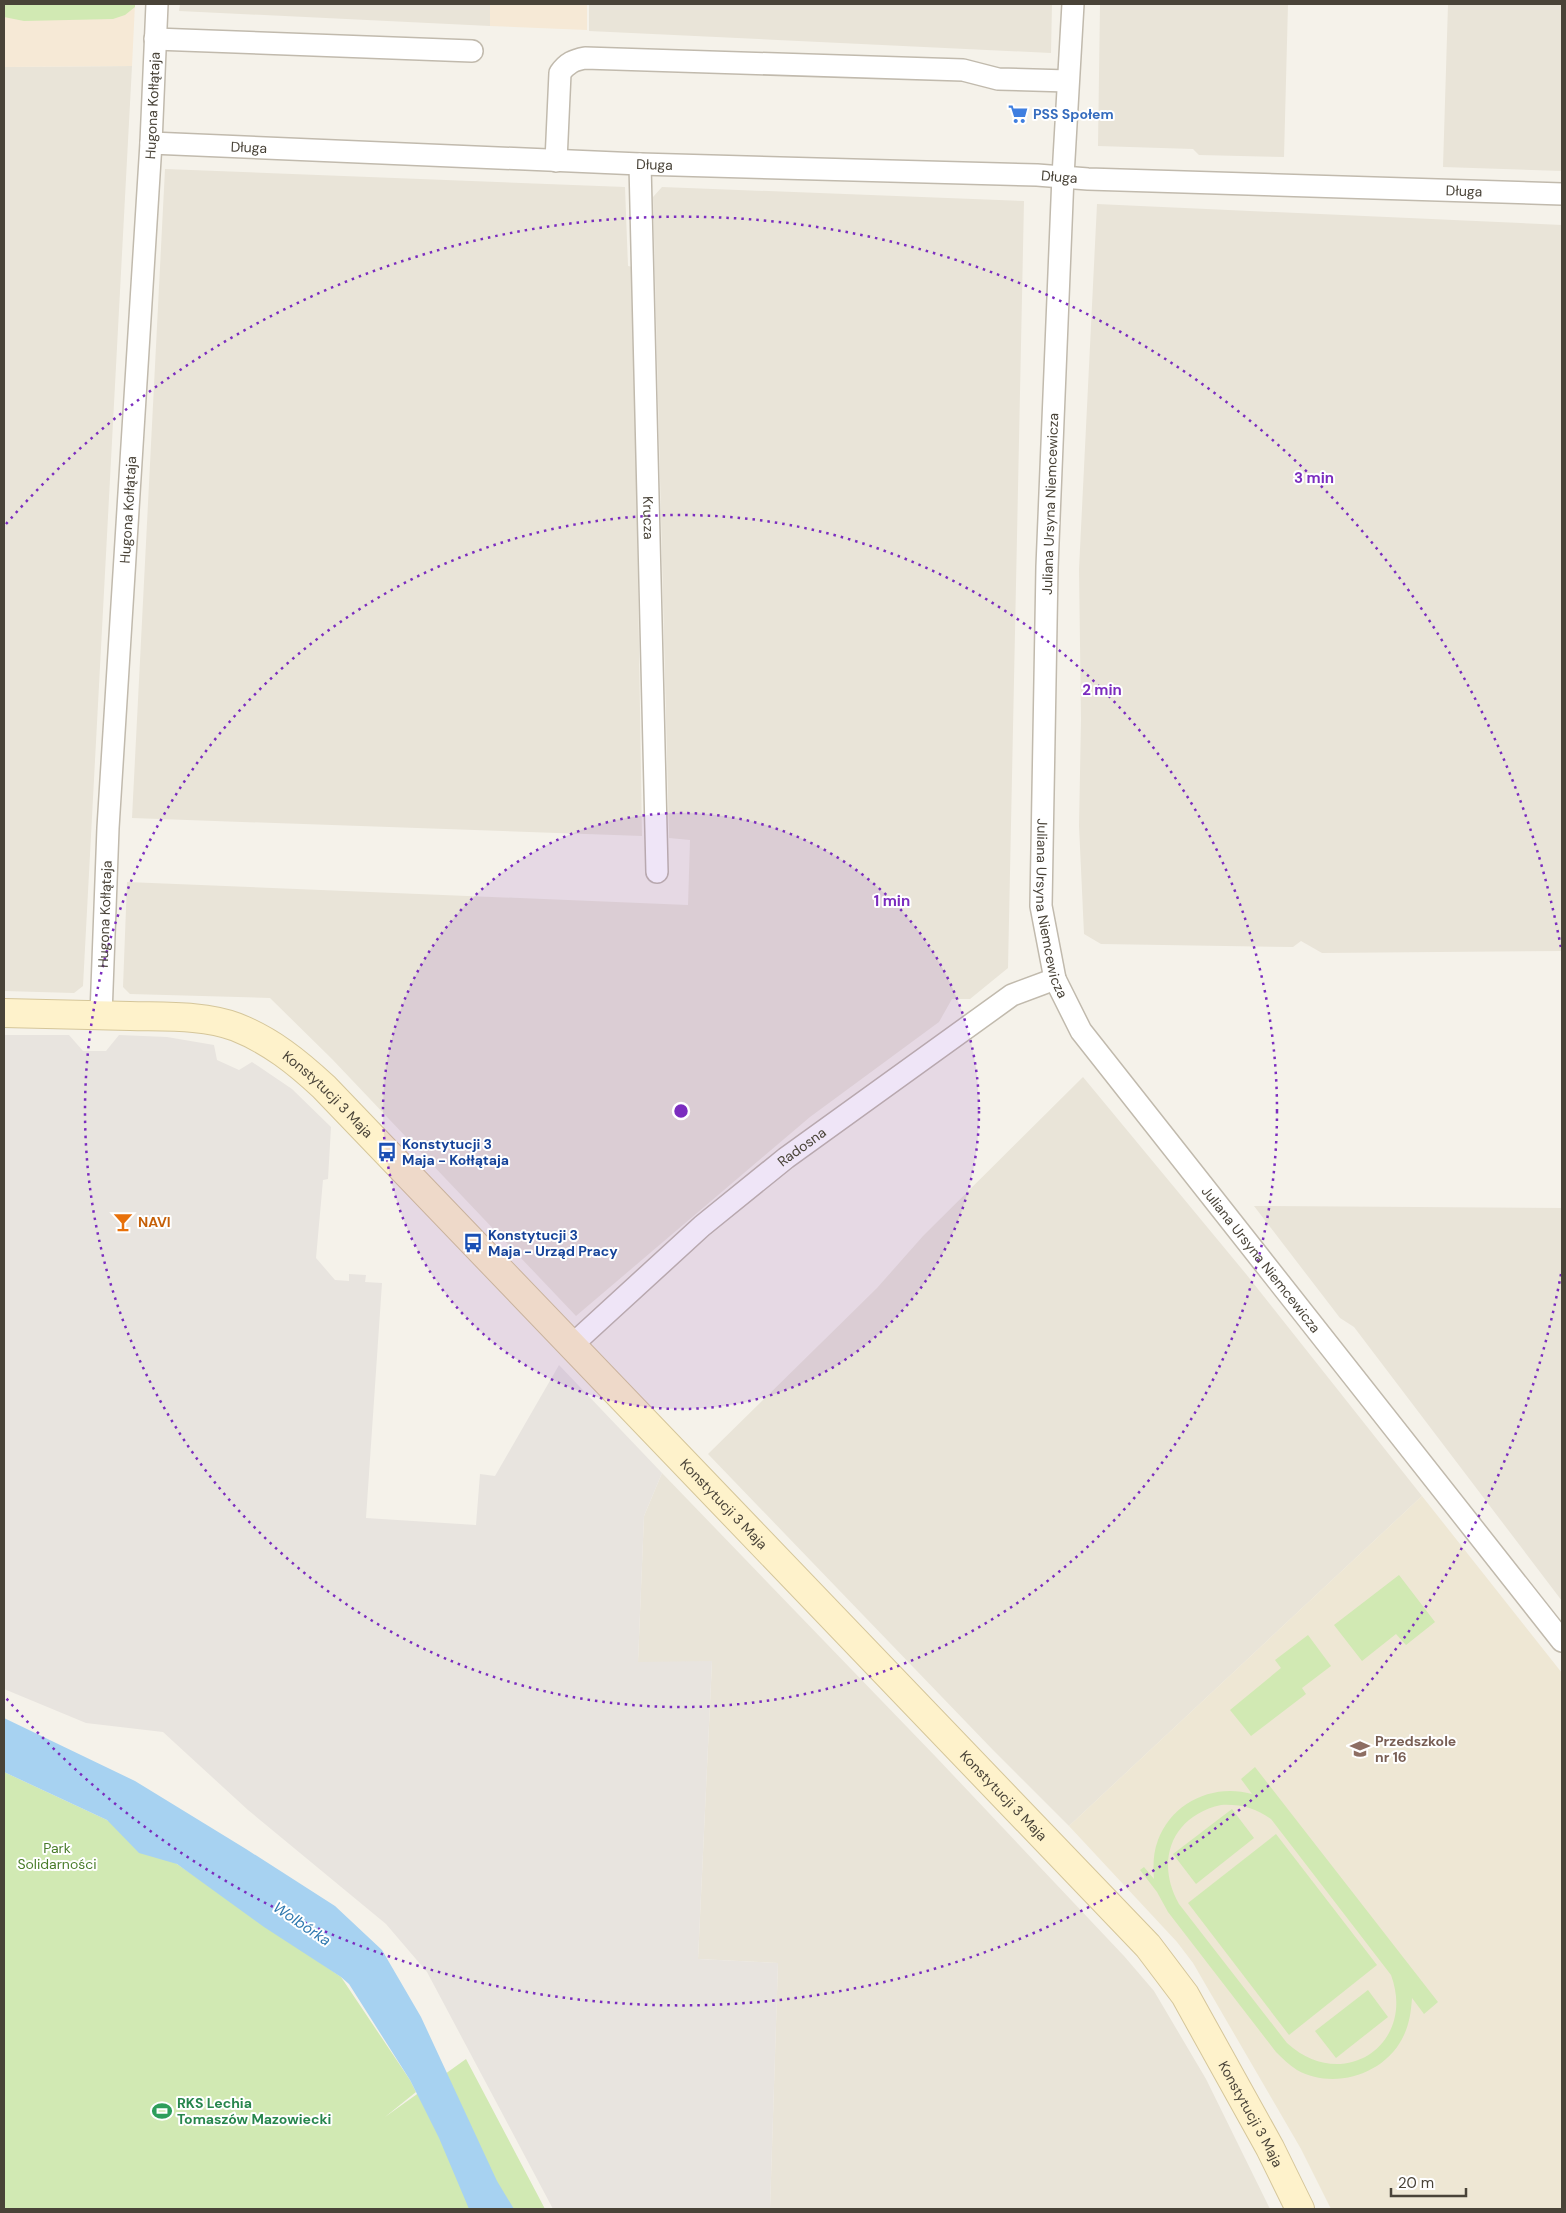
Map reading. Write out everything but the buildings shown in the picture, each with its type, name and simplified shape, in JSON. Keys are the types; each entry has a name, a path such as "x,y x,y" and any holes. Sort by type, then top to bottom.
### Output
{"street":[{"name":"Hugona Kołłątaja","path":"101,1015 108,828 151,143 157,4"},
{"name":"Juliana Ursyna Niemcewicza","path":"1073,4 1063,176 1047,567 1041,906 1055,979 1081,1031 1562,1641"},
{"path":"155,39 472,52"},
{"path":"556,161 560,73 575,60 585,58 963,70 998,79 1068,82"},
{"name":"Długa","path":"151,143 556,161 1063,176 1562,194"},
{"name":"Krucza","path":"640,164 657,872"},
{"name":"Radosna","path":"571,1346 702,1226 786,1158 1012,995 1055,979"},
{"name":"Konstytucji 3 Maja","path":"4,1014 171,1017 205,1020 234,1026 259,1037 281,1050 324,1087 1148,1946 1185,1995 1270,2148 1300,2209"}],"shaded area":[{"path":"4,4 135,4 132,66 4,67"},
{"path":"180,4 490,4 490,26 179,11"},
{"path":"490,4 587,4 587,30 490,26"},
{"path":"589,4 1052,4 1051,53 589,31"},
{"path":"1100,4 1288,4 1284,157 1199,155 1193,149 1098,146"},
{"path":"1448,4 1562,4 1562,171 1443,167"},
{"path":"132,66 83,986 74,993 4,991 4,67"},
{"path":"165,169 625,187 628,266 633,267 642,836 132,818"},
{"path":"662,187 1024,201 1008,968 970,999 952,999 939,1022 810,1117 576,1316 332,1059 270,998 130,994 123,987 127,882 688,905 690,840 669,838 653,197"},
{"path":"1097,204 1562,225 1562,951 1322,953 1301,941 1293,947 1101,944 1084,934 1079,826 1081,720 1079,569"},
{"path":"4,1035 69,1035 83,1051 106,1051 119,1035 167,1037 214,1045 217,1060 239,1070 252,1062 292,1089 331,1127 328,1179 323,1180 316,1258 335,1280 349,1281 349,1274 366,1275 365,1282 382,1283 366,1518 476,1525 480,1474 495,1476 559,1365 662,1473 644,1516 638,1662 712,1661 698,1959 778,1963 770,2209 553,2209 427,1972 386,1924 248,1810 163,1732 86,1723 4,1689"},
{"path":"1083,1077 1246,1274 1422,1496 1069,1826 993,1750 708,1454 877,1288 923,1236"},
{"path":"1254,1206 1562,1208 1562,1601 1354,1327 1340,1318"},
{"path":"662,1473 936,1757 1124,1956 1154,1991 1206,2079 1270,2209 770,2209 778,1963 698,1959 712,1662 638,1662 644,1516"},
{"path":"1422,1496 1562,1673 1562,2209 1331,2209 1301,2149 1193,1963 1177,1942 1069,1826"}],"green space":[{"path":"4,4 135,4 135,7 125,15 113,19 24,21 4,17"},
{"path":"1399,1575 1435,1622 1406,1645 1396,1634 1362,1661 1334,1625"},
{"path":"1308,1635 1331,1666 1302,1688 1306,1694 1251,1736 1230,1710 1281,1668 1275,1660"},
{"path":"1255,1767 1438,2002 1424,2014 1412,1998 1406,2029 1394,2051 1383,2062 1356,2076 1326,2079 1311,2076 1297,2070 1286,2062 1276,2052 1168,1912 1157,1892 1140,1870 1144,1867 1154,1879 1155,1850 1164,1827 1173,1815 1196,1799 1209,1794 1223,1791 1238,1791 1252,1794 1241,1779","holes":["1221,1805 1253,1809 1271,1819 1391,1975 1396,2000 1393,2022 1384,2041 1369,2054 1351,2062 1330,2064 1308,2058 1287,2043 1179,1904 1168,1872 1172,1843 1179,1830 1190,1819 1204,1811"]},
{"name":"Park Solidarności","path":"4,1772 107,1820 177,1864 341,1977 410,2080 416,2092 385,2117 466,2059 545,2209 4,2209"},
{"path":"1232,1809 1254,1838 1196,1884 1173,1854"},
{"path":"1276,1834 1377,1965 1289,2035 1188,1903"},
{"path":"1368,1990 1388,2017 1336,2058 1315,2031"}],"water":[{"name":"Wolbórka","path":"4,1718 135,1781 246,1849 335,1906 382,1950 421,2017 497,2181 514,2209 469,2209 439,2138 410,2080 349,1984 264,1927 177,1864 139,1853 107,1820 4,1772"}],"place":[{"name":"PSS Społem","path":"1018,114"},
{"name":"Konstytucji 3 Maja - Kołłątaja","path":"387,1152"},
{"name":"NAVI","path":"123,1222"},
{"name":"Konstytucji 3 Maja - Urząd Pracy","path":"473,1243"},
{"name":"Przedszkole nr 16","path":"1360,1749"},
{"name":"RKS Lechia Tomaszów Mazowiecki","path":"162,2111"}]}
